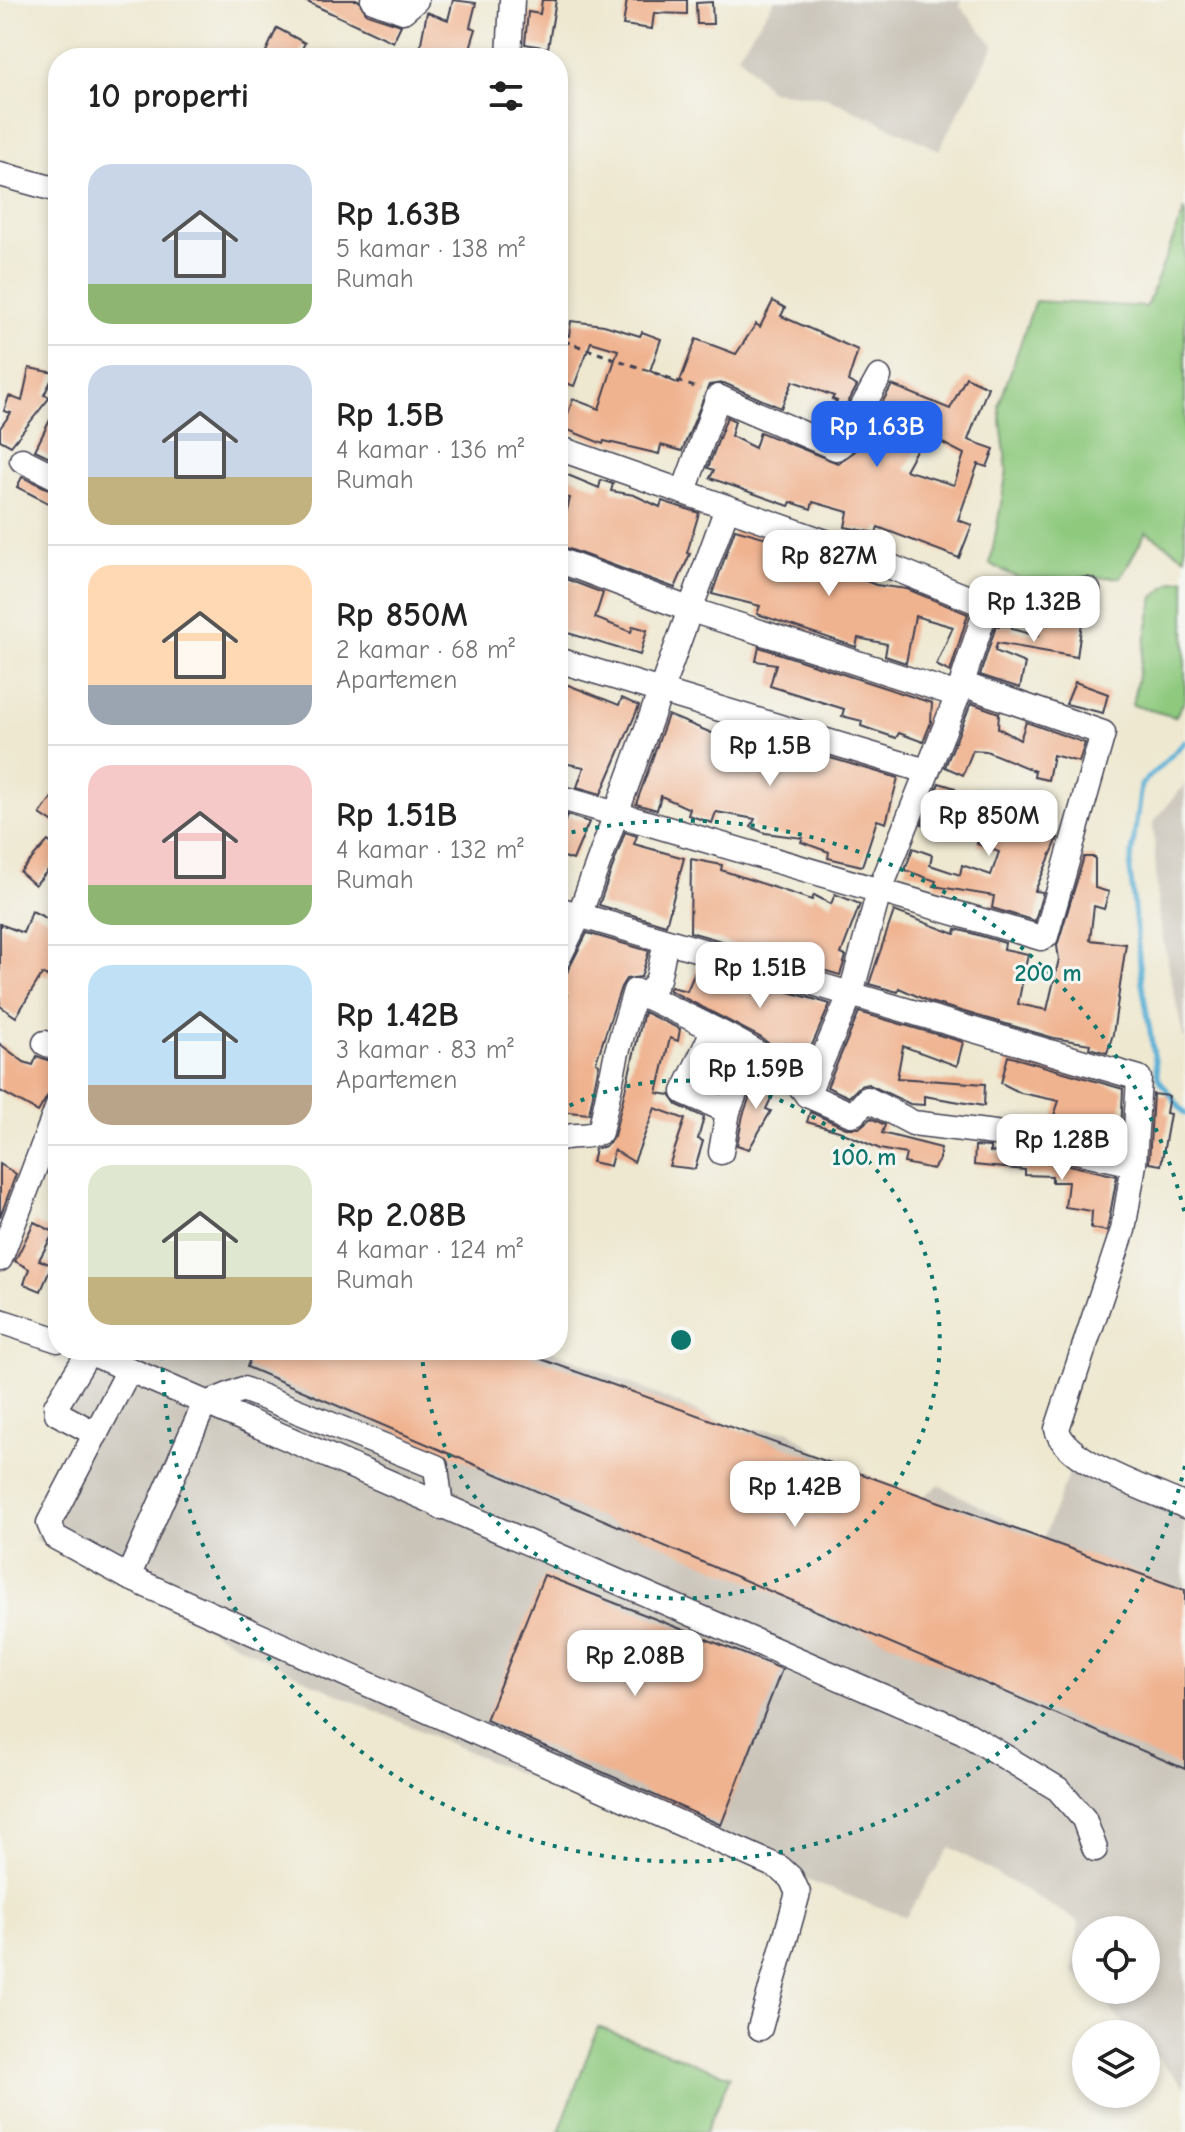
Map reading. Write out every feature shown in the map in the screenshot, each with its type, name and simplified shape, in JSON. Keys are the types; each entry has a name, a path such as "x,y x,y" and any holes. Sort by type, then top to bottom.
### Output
{"street":[{"path":"373,0 403,11 416,0"},
{"path":"510,48 512,0"},
{"path":"0,174 48,187"},
{"path":"684,491 718,397 836,448 842,444 879,377"},
{"path":"568,451 854,552 982,607 1005,610 1030,592 1088,590"},
{"path":"22,460 48,473"},
{"path":"727,508 616,815 568,913 1135,1074 1141,1083 1134,1164 1123,1230 1057,1429 1060,1440 1082,1457 1185,1506"},
{"path":"568,564 691,610 1103,733 1046,936 1035,938 568,800"},
{"path":"807,1095 851,993 879,892 960,690 982,607"},
{"path":"568,663 926,771"},
{"path":"647,997 658,979 666,941"},
{"path":"568,1135 589,1138 600,1132 617,1052 635,991 752,1050 799,1083 807,1095 851,1114 866,1098 913,1123 995,1133 1134,1164"},
{"path":"713,1031 684,1092 728,1111"},
{"path":"721,1152 728,1111 752,1050"},
{"path":"0,1259 48,1132"},
{"path":"0,1321 48,1337"},
{"path":"81,1360 56,1406 57,1413 96,1434"},
{"path":"106,1360 204,1405 962,1731 1058,1789 1084,1819 1095,1849"},
{"path":"129,1370 49,1523 55,1537 128,1577 780,1868 791,1878 798,1893 760,2028"},
{"path":"128,1577 204,1405 248,1389 436,1467 441,1507"}],"path":[{"path":"568,342 681,380 718,397"}],"shaded area":[{"path":"775,0 962,0 959,5 994,46 939,150 826,97 770,91 738,54"},
{"path":"1185,784 1185,1045 1159,921 1153,823"},
{"path":"568,1357 740,1430 788,1430 869,1489 910,1506 939,1485 1043,1539 1072,1464 1184,1505 1185,2087 1160,2061 1160,2020 1120,2020 1105,2004 1160,2004 1160,1916 1072,1918 950,1847 906,1917 510,1770 310,1682 34,1539 80,1436 57,1426 91,1360 568,1360"}],"green space":[{"path":"1185,209 1185,557 1146,532 1121,577 1020,579 990,564 1007,471 999,405 1035,301 1146,307"},
{"path":"1185,579 1185,700 1175,717 1132,705 1154,597 1172,582"},
{"path":"598,2027 730,2076 706,2132 559,2132"}],"building":[{"path":"303,0 358,0 367,14 401,25 393,42"},
{"path":"453,0 476,3 470,27 476,29 470,48 420,48 427,12 448,20"},
{"path":"542,0 556,0 548,48 525,44 528,12 540,14"},
{"path":"627,0 687,0 687,14 654,13 652,29 623,25"},
{"path":"712,2 713,24 697,24 696,3"},
{"path":"277,28 305,43 302,48 268,48"},
{"path":"773,301 785,308 781,316 858,350 848,381 857,386 833,430 819,422 837,401 832,399 834,396 793,381 781,408 724,383 709,385 682,451 661,445 659,454 604,441 603,444 568,430 568,414 573,399 599,409 618,350 591,342 574,386 568,384 571,321 604,325 640,336 642,332 661,339 650,371 679,384 696,339 736,354 756,324 760,327"},
{"path":"29,368 48,372 48,387 44,395 48,400 11,446 0,440 0,428 11,413 4,411 9,396 22,401"},
{"path":"966,377 988,387 968,440 994,449 987,467 978,464 958,520 972,525 959,558 878,527 876,533 845,527 848,512 813,502 811,509 791,502 789,506 710,478 714,470 708,468 727,417 735,421 731,436 755,448 760,432 838,463 855,451 892,385 950,409","holes":["925,434 964,454 954,485 905,470"]},
{"path":"48,424 48,456 35,450"},
{"path":"568,475 599,488 601,480 613,484 611,491 634,495 660,507 662,501 699,513 687,553 690,554 675,588 568,549"},
{"path":"22,477 48,489 48,503 17,487"},
{"path":"735,529 774,540 772,547 802,550 876,585 907,589 968,614 950,672 936,665 953,627 915,616 906,663 885,656 887,644 858,638 856,647 757,614 760,606 712,594"},
{"path":"568,580 603,593 595,618 631,632 633,626 647,630 640,655 568,633"},
{"path":"1051,606 1084,609 1077,657 997,643 995,651 1025,663 1020,688 980,675 996,626 1013,626 1012,629 1038,636"},
{"path":"759,647 932,703 931,722 923,742 899,733 896,738 861,726 862,721 842,716 844,709 770,686 776,664 756,661"},
{"path":"1075,682 1108,694 1103,713 1066,704"},
{"path":"568,685 619,705 622,698 639,706 601,794 577,787 584,767 568,764"},
{"path":"971,703 999,713 998,728 1020,740 1026,722 1085,743 1079,762 1053,755 1048,780 1034,777 1035,771 986,751 973,750 963,775 945,767"},
{"path":"668,715 719,736 721,731 749,740 750,735 763,738 898,778 886,823 877,820 862,866 828,858 829,852 801,842 803,838 765,833 751,827 755,819 716,812 712,823 688,815 690,809 661,796 657,810 636,804"},
{"path":"939,783 955,788 948,806 974,809 974,813 997,821 994,828 1022,835 1025,825 1058,838 1035,891 1043,892 1035,921 992,908 994,896 934,886 936,881 905,870 913,848 932,855 930,865 960,875 962,865 991,875 999,852 977,844 979,837 922,824"},
{"path":"48,803 48,819 40,814"},
{"path":"568,815 589,822 573,860 568,858"},
{"path":"625,832 637,836 634,844 684,858 666,925 599,905"},
{"path":"48,841 48,870 35,885 20,872"},
{"path":"1084,857 1095,857 1095,888 1109,892 1104,909 1094,906 1090,940 1126,944 1113,1034 1107,1053 1089,1048 1090,1044 1054,1038 930,1002 899,988 898,992 869,984 894,911 955,934 956,929 1005,943 1004,949 1028,954 1018,1004 1047,1010 1059,959 1057,946"},
{"path":"691,859 722,865 721,870 812,900 814,895 831,904 835,894 860,904 841,954 846,956 840,975 690,932"},
{"path":"32,911 48,919 48,975 42,974 16,1017 0,1006 0,924 23,933"},
{"path":"587,933 649,951 641,977 626,979 621,987 596,1062 599,1064 589,1114 568,1112 568,970"},
{"path":"698,965 830,1004 802,1068 760,1037 669,990 671,987 687,991"},
{"path":"644,1012 680,1029 678,1041 670,1038 657,1093 670,1095 677,1105 704,1117 698,1139 703,1141 695,1169 669,1166 685,1119 655,1108 634,1162 614,1150 610,1166 592,1162 595,1149 606,1146 614,1136"},
{"path":"859,1012 963,1042 957,1066 903,1046 897,1078 985,1084 984,1106 924,1096 924,1105 910,1104 868,1084 860,1086 849,1097 827,1087"},
{"path":"0,1044 24,1062 33,1065 37,1056 48,1060 48,1095 38,1112 0,1091"},
{"path":"721,1050 733,1057 720,1091 704,1084"},
{"path":"1008,1056 1123,1089 1121,1131 1098,1127 1095,1140 1049,1130 1059,1101 1021,1093 1001,1083"},
{"path":"759,1072 777,1086 766,1109 771,1111 749,1149 737,1145 743,1115"},
{"path":"1153,1094 1169,1096 1166,1113 1170,1114 1161,1165 1149,1163"},
{"path":"810,1112 846,1128 859,1128 871,1118 885,1125 882,1133 941,1148 939,1160 933,1169 904,1163 906,1154 880,1149 839,1131 807,1122"},
{"path":"975,1146 990,1147 990,1152 1025,1155 1117,1176 1107,1231 1091,1228 1092,1211 1065,1207 1068,1182 1052,1182 1052,1176 1025,1175 1025,1170 974,1165"},
{"path":"0,1164 16,1174 0,1217"},
{"path":"34,1222 48,1229 48,1243 39,1260 48,1263 48,1274 41,1291 24,1284 29,1269 15,1261"},
{"path":"249,1360 544,1360 1185,1590 1185,1769 247,1367"},
{"path":"544,1575 782,1669 721,1825 486,1720"}],"waterway":[{"path":"1185,742 1141,785 1130,869 1142,984 1158,1078 1185,1114"}]}
